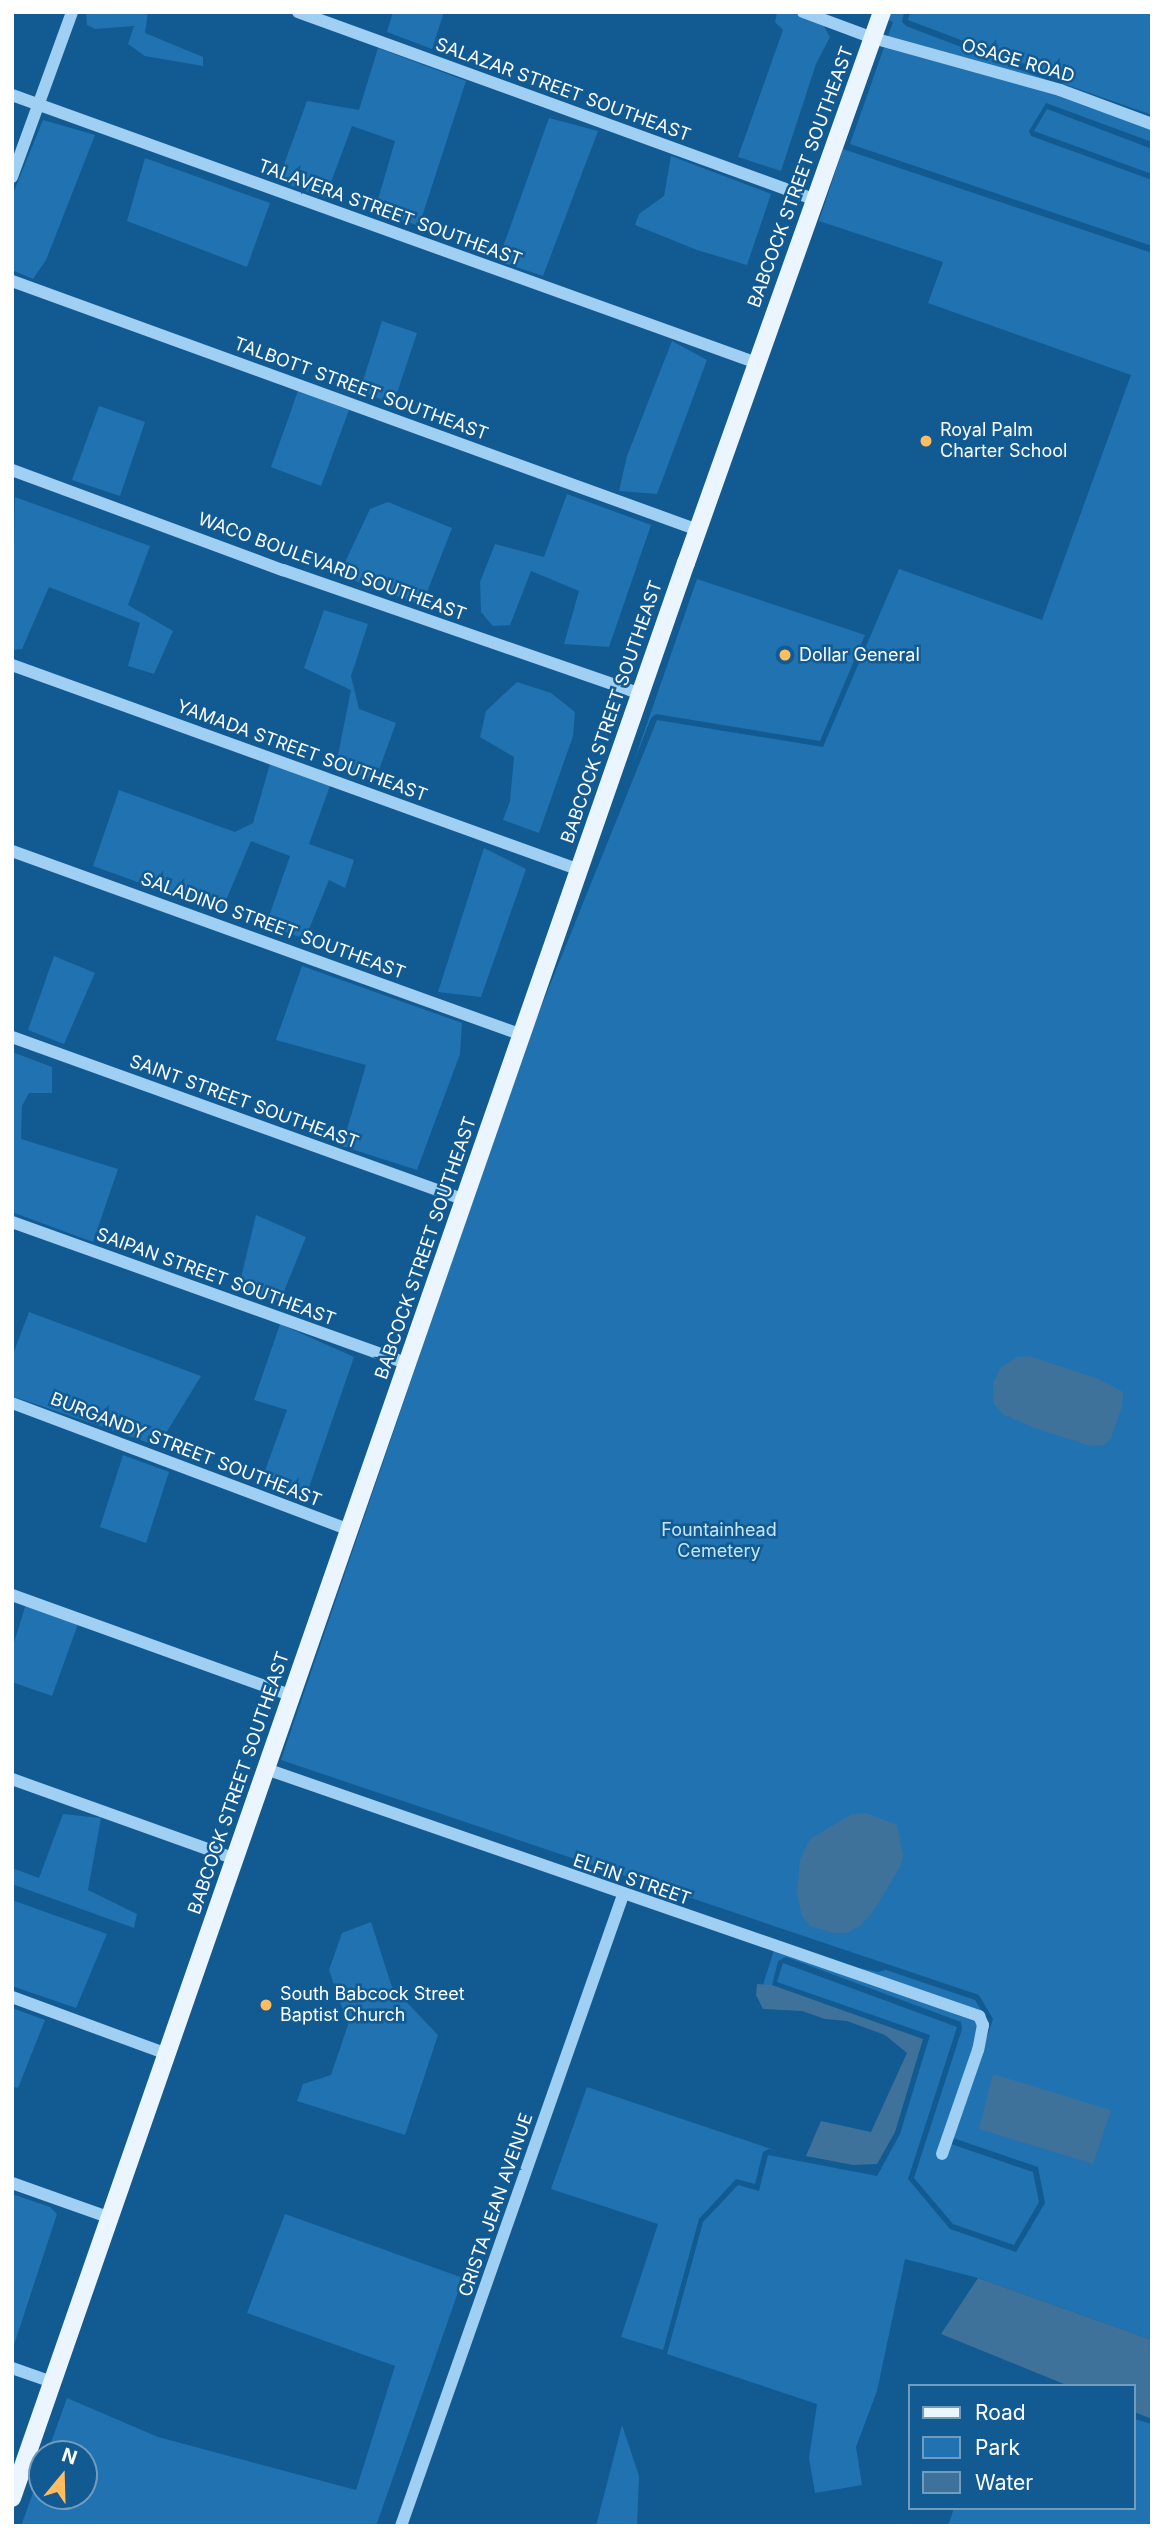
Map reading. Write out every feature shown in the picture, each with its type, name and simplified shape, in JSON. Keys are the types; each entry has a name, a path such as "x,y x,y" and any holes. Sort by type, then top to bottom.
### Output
{"main road":[{"name":"BABCOCK STREET SOUTHEAST","path":"12,2498 348,1529 882,12"}],"street":[{"path":"12,177 72,12"},
{"name":"SALAZAR STREET SOUTHEAST","path":"298,12 816,200"},
{"name":"OSAGE ROAD","path":"803,12 873,38 1060,90 1152,124"},
{"name":"TALAVERA STREET SOUTHEAST","path":"12,95 757,363"},
{"name":"TALBOTT STREET SOUTHEAST","path":"12,281 698,530"},
{"name":"WACO BOULEVARD SOUTHEAST","path":"13,472 641,694"},
{"name":"YAMADA STREET SOUTHEAST","path":"12,665 580,870"},
{"name":"SALADINO STREET SOUTHEAST","path":"12,851 522,1035"},
{"name":"SAINT STREET SOUTHEAST","path":"12,1037 465,1200"},
{"name":"SAIPAN STREET SOUTHEAST","path":"12,1222 408,1364"},
{"name":"BURGANDY STREET SOUTHEAST","path":"12,1403 348,1529"},
{"path":"12,1595 292,1696"},
{"name":"ELFIN STREET","path":"266,1769 623,1895 979,2016 983,2025 978,2050 942,2154"},
{"path":"12,1779 236,1858"},
{"name":"CRISTA JEAN AVENUE","path":"401,2526 623,1895"},
{"path":"12,1997 167,2054"},
{"path":"12,2183 111,2218"},
{"path":"12,2368 52,2382"}],"green space":[{"path":"86,12 148,12 145,33 203,57 203,66 145,56 128,44 134,26 95,29 87,25"},
{"path":"393,12 444,12 432,49 387,32"},
{"path":"777,12 790,12 822,23 830,37 816,64 781,171 738,157 783,30 775,22"},
{"path":"889,12 904,12 902,22 906,26 1053,82 1062,90 1152,122 1152,142 1046,103 1029,131 1031,136 1152,180 1152,246 850,144 893,22 887,19"},
{"path":"910,12 1152,12 1152,115 1064,84 1056,76 908,20"},
{"path":"378,48 466,81 419,226 375,210 395,141 352,126 325,198 278,181 307,101 359,110"},
{"path":"1047,109 1152,149 1152,174 1034,131"},
{"path":"549,118 598,131 543,276 498,261"},
{"path":"43,120 95,135 46,260 33,279 12,270 12,196"},
{"name":"Fountainhead Cemetery","path":"843,149 1152,253 1152,2340 978,2278 905,2259 877,2391 856,2447 862,2485 815,2493 809,2458 817,2404 667,2354 703,2222 738,2185 759,2191 768,2155 877,2176 900,2134 930,2035 777,1982 783,1963 957,2027 908,2179 950,2229 1016,2252 1045,2203 1038,2167 953,2138 993,2019 979,1995 281,1760 527,1042 657,720 823,747 899,569 1042,620 1131,375 928,303 943,262 819,221"},
{"path":"671,156 771,194 747,265 697,250 635,225 639,214 664,196"},
{"path":"145,158 270,203 247,267 127,221"},
{"path":"382,321 417,333 393,405 360,390"},
{"path":"672,341 707,360 657,494 619,491 627,456"},
{"path":"298,391 349,410 321,486 271,467"},
{"path":"99,406 145,422 120,496 72,480"},
{"path":"567,494 651,525 609,647 564,644 579,591 531,571 510,625 493,626 481,612 480,582 495,544 544,557"},
{"path":"15,497 150,546 128,605 173,631 154,674 128,666 140,623 49,587 22,649 12,650"},
{"path":"388,502 452,528 422,605 339,575 370,509"},
{"path":"697,579 865,635 820,741 656,714 651,718 632,767"},
{"path":"324,610 368,624 351,676 359,709 396,723 375,781 336,765 351,690 304,668"},
{"path":"517,682 551,693 575,712 573,736 539,833 503,820 510,801 514,757 480,737 486,711"},
{"path":"270,764 331,783 309,844 354,860 345,888 329,880 305,939 266,925 290,856 251,841 221,912 93,866 119,790 235,832 253,823"},
{"path":"484,848 526,869 481,997 438,992"},
{"path":"54,956 95,973 64,1044 28,1030"},
{"path":"302,966 462,1023 460,1054 417,1170 342,1146 366,1065 276,1040"},
{"path":"12,1052 52,1067 52,1093 29,1093 22,1106 21,1139 118,1169 93,1242 12,1212"},
{"path":"256,1215 306,1237 280,1301 238,1291"},
{"path":"29,1312 201,1376 158,1446 12,1396 12,1357"},
{"path":"280,1324 354,1357 307,1493 263,1476 287,1410 254,1400"},
{"path":"123,1455 169,1472 146,1543 100,1527"},
{"path":"26,1604 78,1624 52,1696 12,1682 12,1649"},
{"path":"63,1814 101,1818 88,1890 137,1914 134,1928 12,1884 12,1868 39,1878"},
{"path":"12,1900 107,1934 76,2008 12,1986"},
{"path":"371,1922 392,1987 438,2035 405,2135 297,2101 303,2084 331,2075 348,2025 329,1970 342,1933"},
{"path":"774,1950 878,1972 886,1970 975,2000 987,2020 951,2144 1033,2172 1039,2202 1014,2245 953,2224 914,2178 962,2029 961,2022 786,1957 778,1961 772,1985 763,1985"},
{"path":"12,2008 45,2020 18,2088 12,2086"},
{"path":"587,2087 777,2151 769,2149 763,2152 755,2184 736,2179 699,2219 663,2350 621,2337 658,2224 551,2189"},
{"path":"12,2194 50,2207 57,2214 12,2351"},
{"path":"285,2214 463,2278 376,2526 21,2526 28,2507 28,2510 98,2510 98,2440 52,2440 67,2398 158,2437 356,2490 395,2366 247,2313"},
{"path":"1136,2420 1152,2424 1152,2526 948,2526 953,2510 1136,2510"},
{"path":"622,2425 639,2476 637,2526 596,2526"}],"water":[{"path":"1029,1356 1099,1379 1123,1392 1122,1407 1111,1438 1104,1445 1091,1446 1034,1428 1003,1414 994,1404 993,1384 1000,1368 1017,1357"},
{"path":"866,1813 897,1825 903,1856 900,1867 872,1913 860,1926 846,1933 835,1933 810,1926 802,1916 797,1895 800,1859 810,1839 852,1814"},
{"path":"757,1984 772,1985 923,2039 895,2132 877,2164 853,2165 806,2156 821,2121 871,2132 907,2053 885,2035 847,2021 825,2019 802,2011 763,2009 756,1995"},
{"path":"993,2074 1111,2110 1093,2164 979,2129"},
{"path":"978,2278 1152,2340 1152,2419 1136,2413 1136,2384 1064,2384 941,2334"}],"place":[{"name":"Royal Palm Charter School","path":"926,441"},
{"name":"Dollar General","path":"785,655"},
{"name":"South Babcock Street Baptist Church","path":"266,2005"}]}
